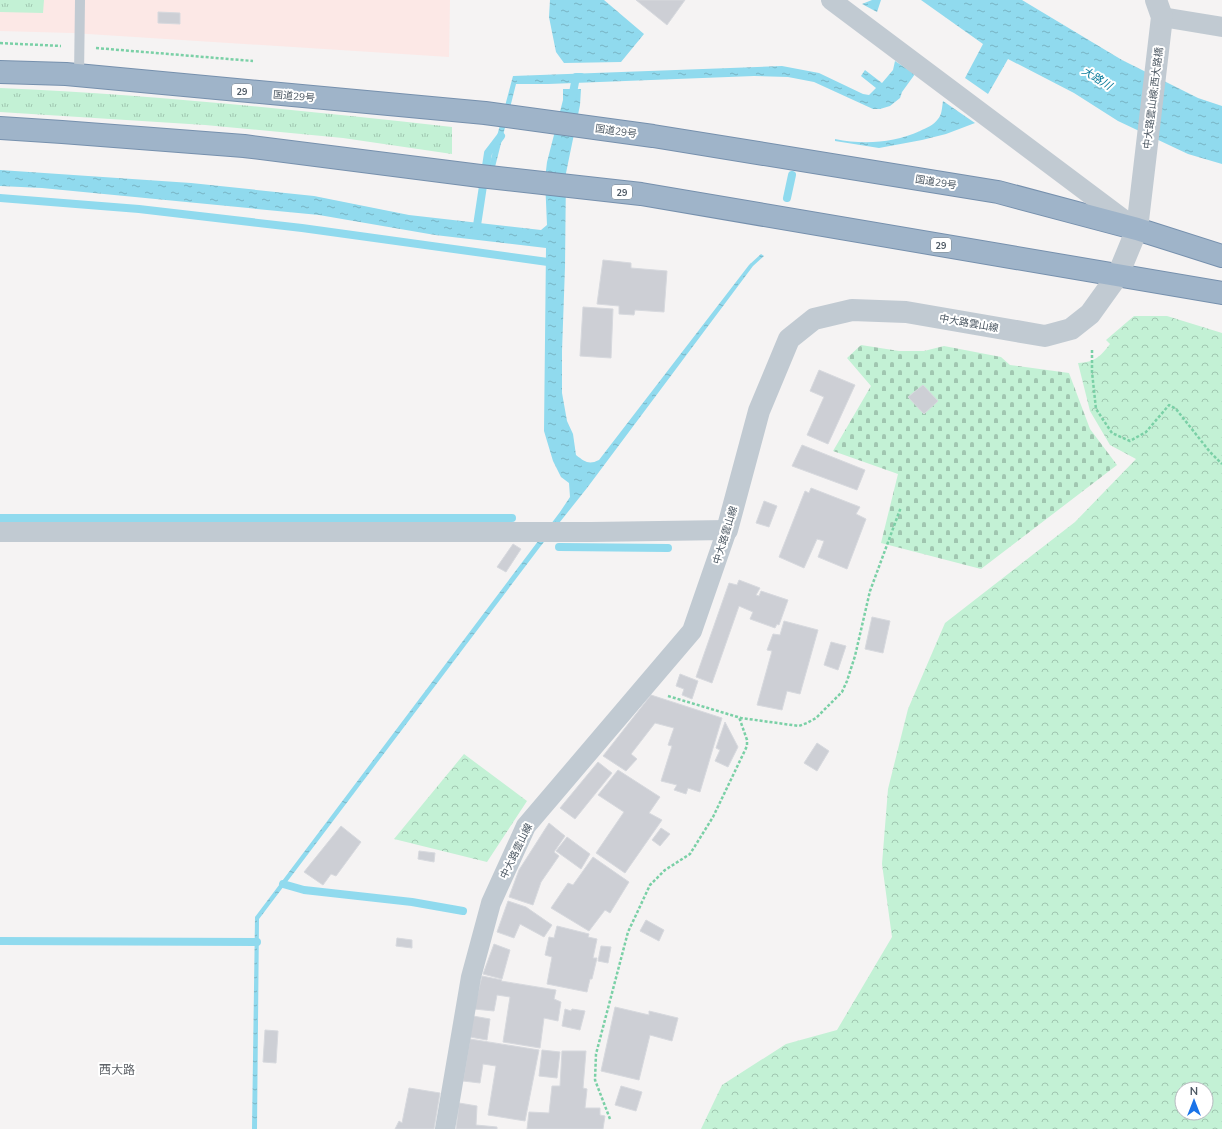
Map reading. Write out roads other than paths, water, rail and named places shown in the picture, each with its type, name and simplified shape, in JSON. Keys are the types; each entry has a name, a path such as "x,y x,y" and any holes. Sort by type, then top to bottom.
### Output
{"highway":[{"name":"国道29号","path":"0,72 79,76 485,113 652,136 998,192 1137,230 1222,256"},
{"name":"29","path":"0,128 244,146 480,176 641,194 1222,293"}],"street":[{"path":"831,0 1137,230"},
{"path":"1159,8 1222,27"},
{"name":"中大路雲山線;西大路橋","path":"1143,179 1159,8"},
{"name":"中大路雲山線","path":"445,1129 471,977 491,903 526,826 692,631 727,530 759,411 789,339 814,319 852,310 906,312 1046,336 1071,329 1090,314 1118,275 1137,230 1143,179"},
{"path":"0,532 591,532 727,530"}],"lane":[{"path":"79,76 80,0"}],"water":[{"path":"550,0 604,0 644,34 621,62 564,63 556,52 549,17"},
{"path":"872,0 881,0 877,12 862,4"},
{"name":"大路川","path":"921,0 1022,0 1122,60 1198,98 1222,106 1222,164 1188,154 1118,121 1074,93 1008,59 988,94 965,78 983,44"},
{"path":"895,61 915,74 902,92 900,98 890,106 880,109 873,109 814,82 788,77 754,76 516,84 494,171 488,170 513,76 782,66 819,73 863,94 869,95 876,88 861,76 865,70 882,83 893,70"},
{"path":"563,89 581,89 580,105 566,173 562,351 562,393 567,421 573,434 576,455 587,462 599,460 749,265 761,254 764,256 753,266 587,488 540,547 259,919 257,1129 252,1129 255,917 570,497 569,483 561,477 553,461 544,431 546,248 435,235 319,215 42,188 0,186 0,170 191,183 314,196 409,215 541,230 547,225 545,179 547,162 563,100"},
{"path":"943,101 975,123 946,134 879,148 835,141 835,139 857,142 878,142 910,135 932,125 936,121 941,113"}],"waterway":[{"path":"572,98 576,77 581,77"},
{"path":"476,232 488,153 501,136"},
{"path":"787,198 792,175"},
{"path":"0,198 139,209 302,228 555,263"},
{"path":"0,518 512,518"},
{"path":"559,547 668,548"},
{"path":"283,884 304,890 412,902 463,911"},
{"path":"0,941 257,942"}],"district":[{"name":"西大路","path":"117,1069"}]}
